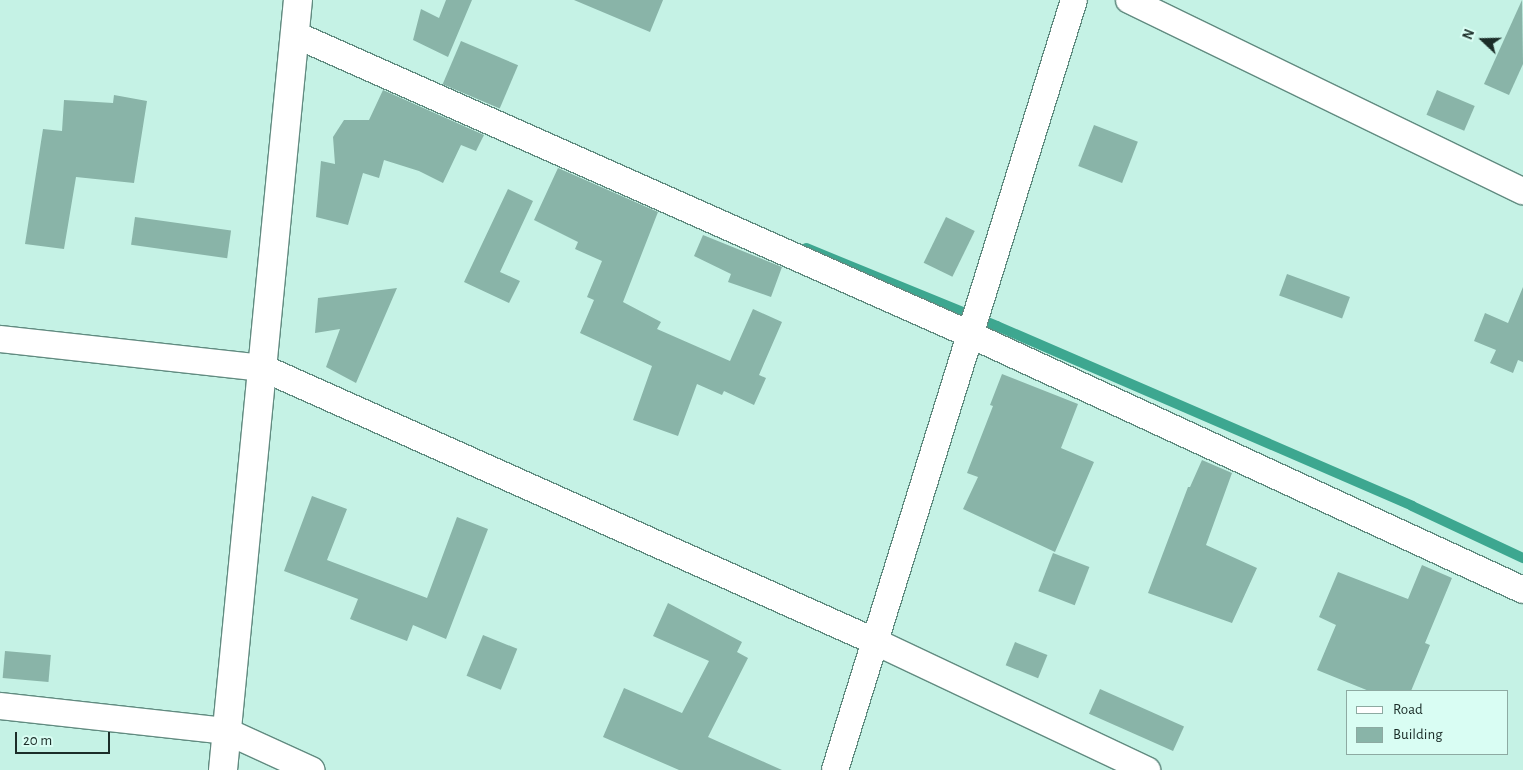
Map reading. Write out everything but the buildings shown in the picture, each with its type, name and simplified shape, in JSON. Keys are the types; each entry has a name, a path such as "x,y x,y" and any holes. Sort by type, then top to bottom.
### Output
{"street":[{"path":"223,770 298,0"},
{"path":"835,770 1074,0"},
{"path":"1129,0 1523,190"},
{"path":"296,34 969,334 1523,590"},
{"path":"0,339 263,368 876,642 1147,770"},
{"path":"0,706 226,730 311,770"}],"waterway":[{"path":"806,248 997,326 1412,506 1523,558"}]}
